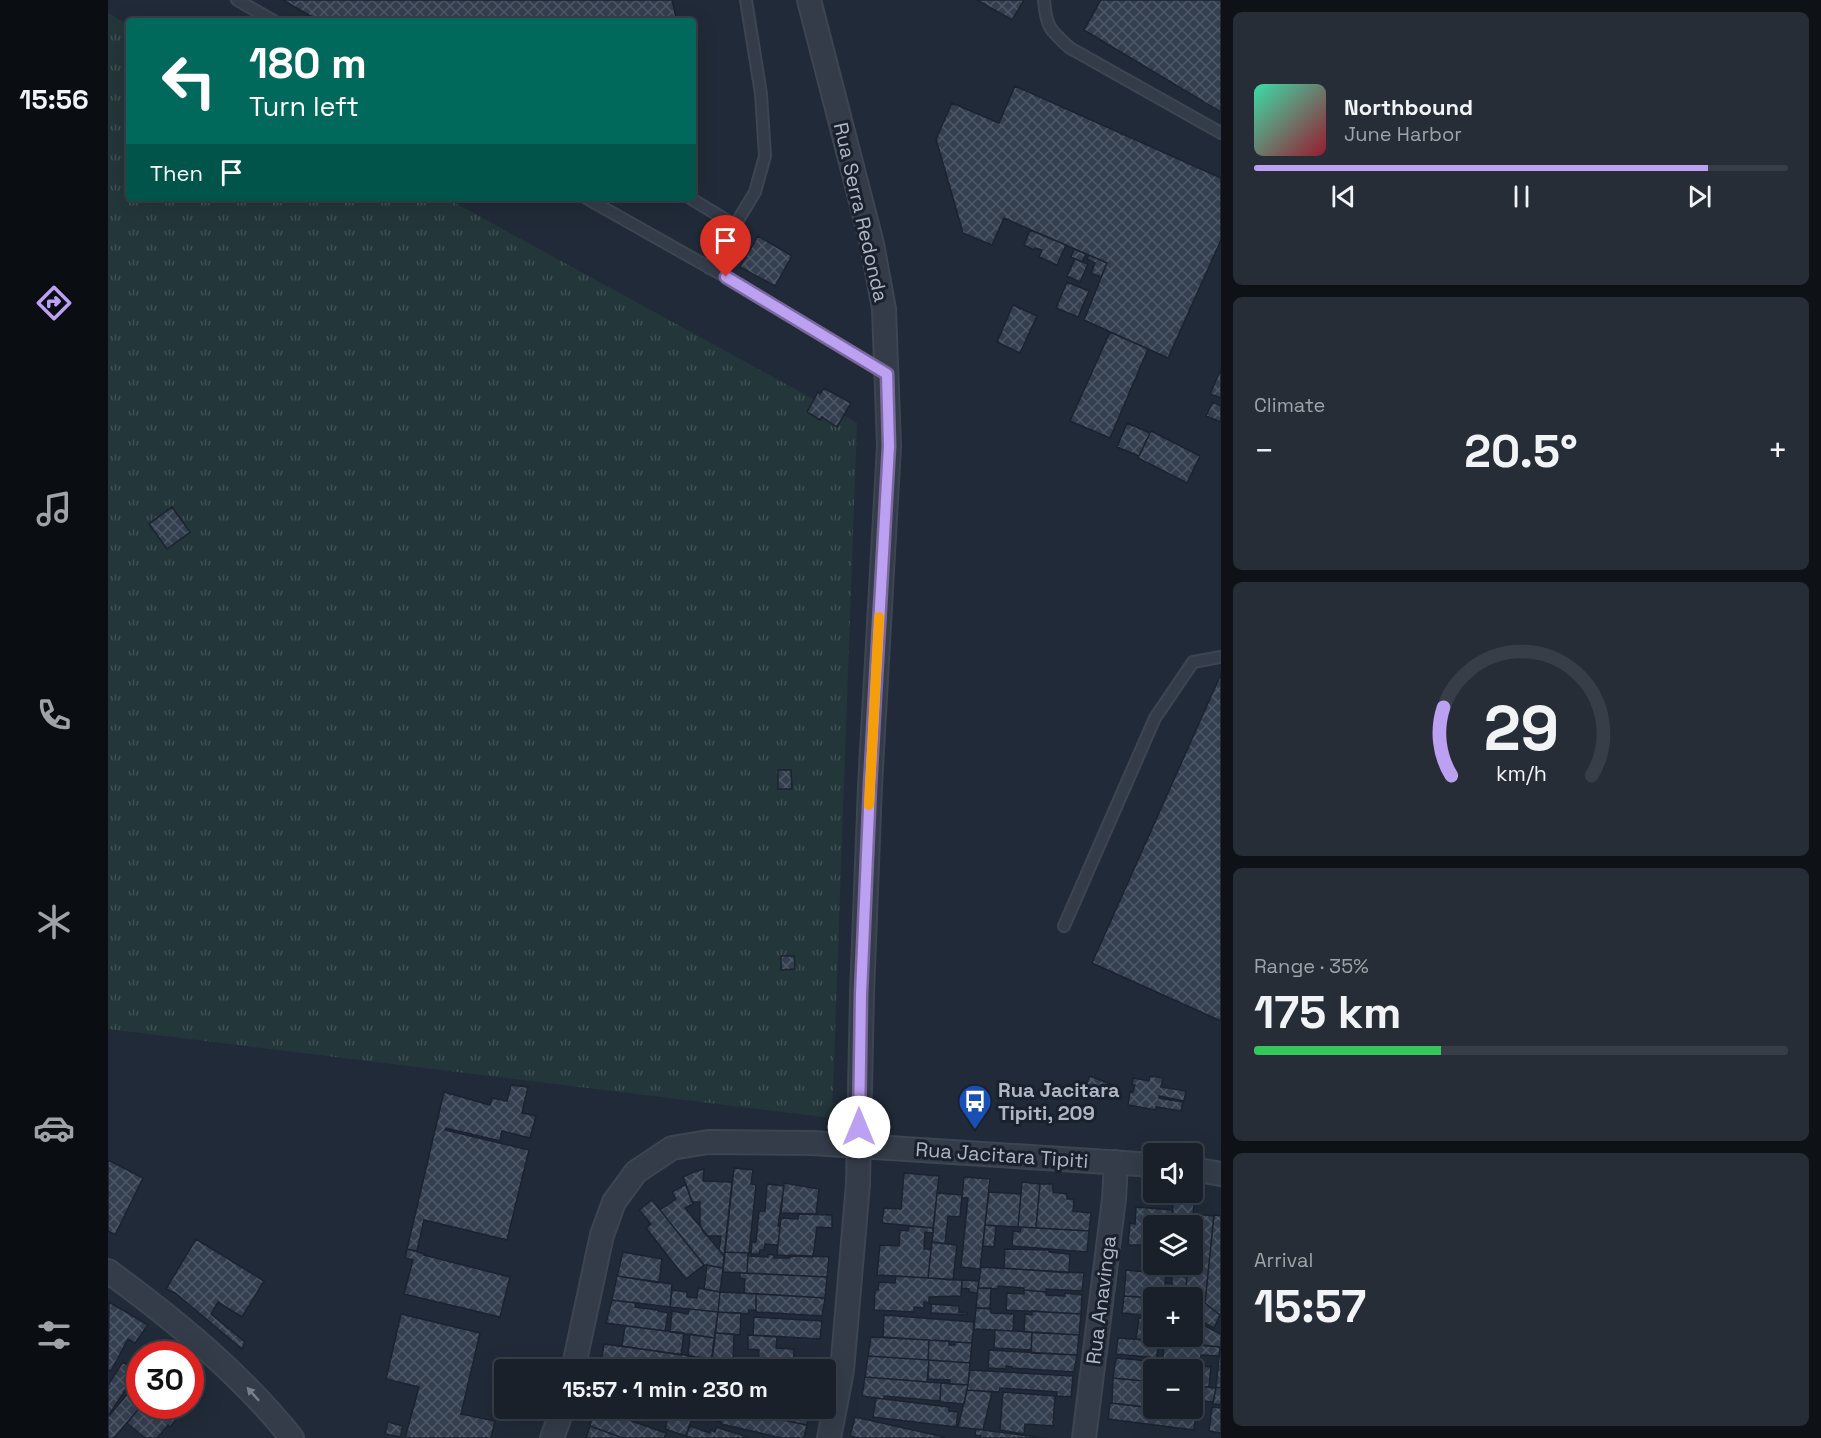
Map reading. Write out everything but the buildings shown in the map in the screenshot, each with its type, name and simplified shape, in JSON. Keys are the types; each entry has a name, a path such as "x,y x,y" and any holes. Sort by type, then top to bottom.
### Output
{"street":[{"name":"Rua Serra Redonda","path":"809,0 872,244 884,309 889,446 861,994 858,1184 842,1371 829,1438"},
{"name":"Rua Jacitara Tipiti","path":"575,1359 602,1235 614,1202 636,1172 672,1148 708,1142 813,1143 1143,1165"},
{"name":"Rua Anavinga","path":"1084,1438 1114,1199 1116,1162"},
{"path":"1203,1171 1221,1174"},
{"path":"108,1271 161,1310 236,1377 292,1438"},
{"path":"552,1438 559,1419"}],"lane":[{"path":"237,0 269,18"},
{"path":"709,268 755,192 765,156 761,94 746,0"},
{"path":"1044,0 1045,20 1053,33 1070,48 1221,133"},
{"path":"591,201 742,286 887,374"},
{"path":"695,201 736,226"},
{"path":"1064,926 1155,718 1193,662 1221,657"}],"green space":[{"path":"108,13 126,23 126,201 451,201 857,423 832,1118 108,1029"}],"slow traffic":[{"path":"869,805 879,617"}],"place":[{"name":"Rua Jacitara Tipiti, 209","path":"975,1130"}],"route":[{"path":"726,277 887,374 889,446 870,786 861,994 859,1127"}]}
